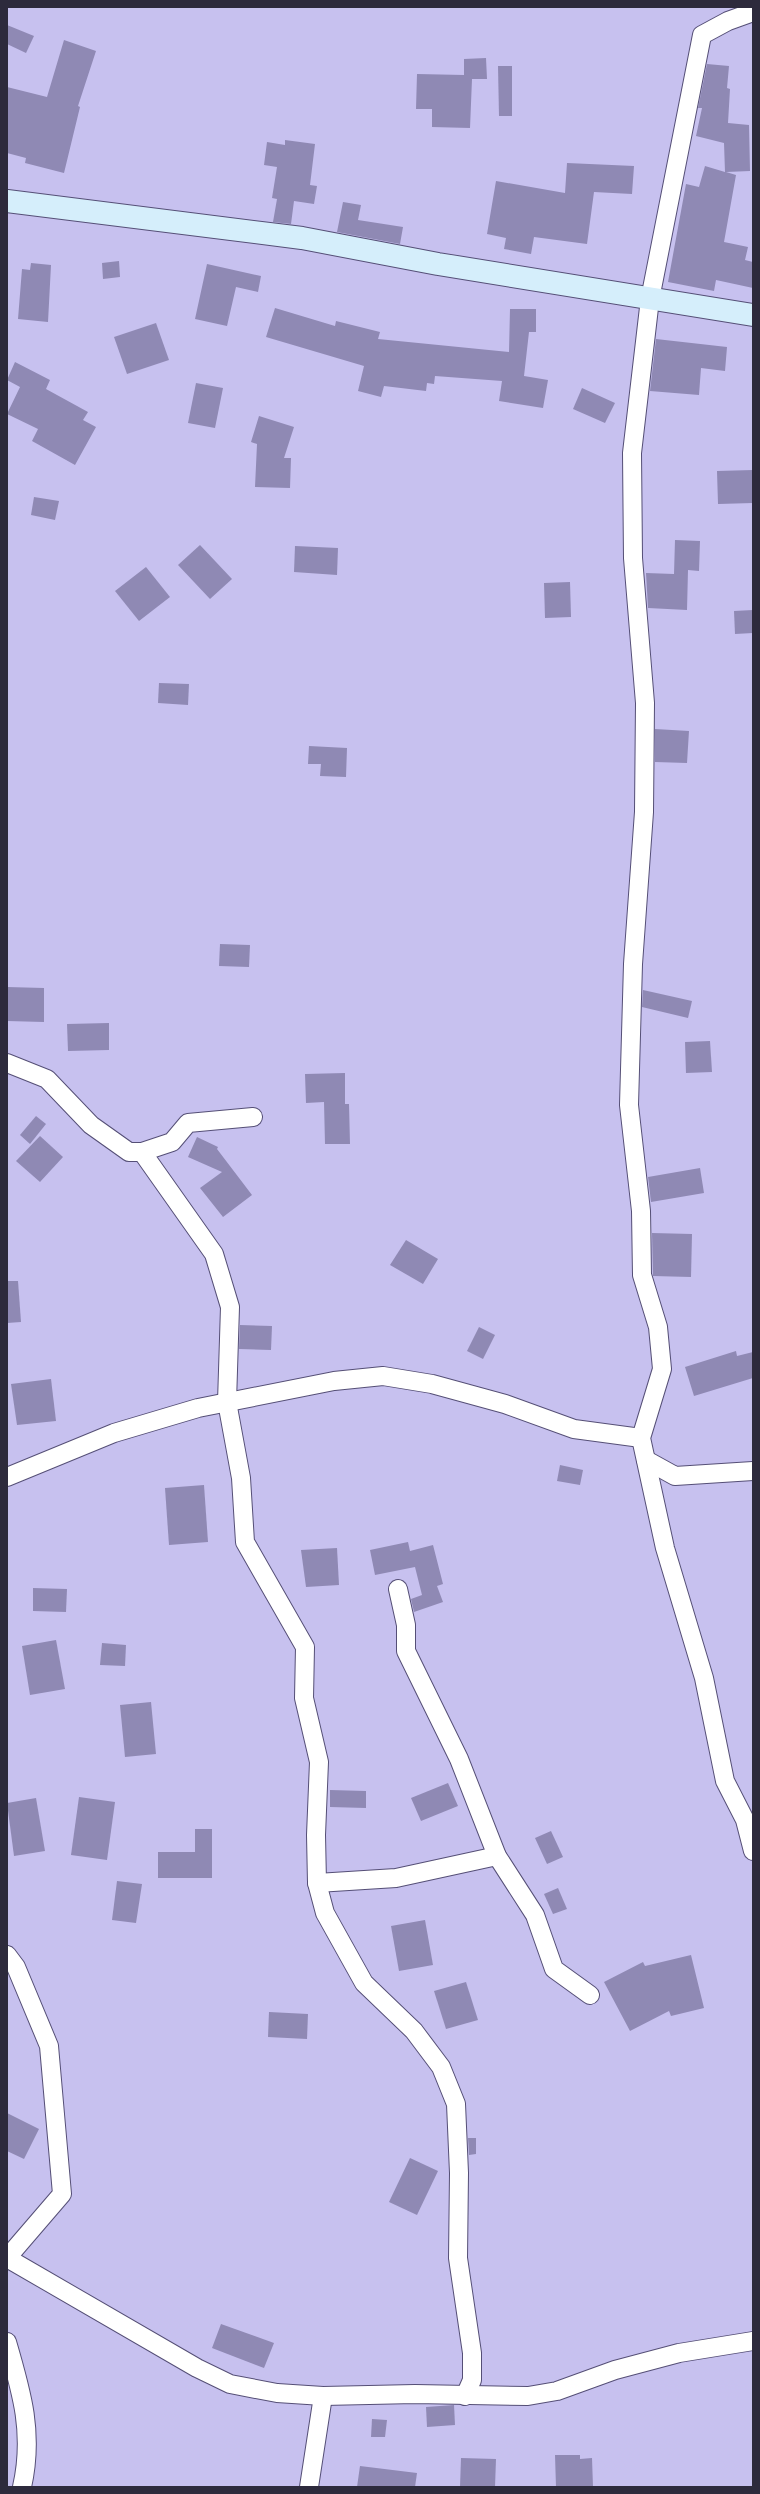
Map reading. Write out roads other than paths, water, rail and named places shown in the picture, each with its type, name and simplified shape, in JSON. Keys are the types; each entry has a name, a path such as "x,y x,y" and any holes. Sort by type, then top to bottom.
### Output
{"main road":[{"path":"7,201 302,238 438,264 753,315"}],"street":[{"path":"753,12 728,21 702,35 650,299 632,453 633,558 645,711 644,812 633,964 629,1105 641,1211 642,1275 658,1327 662,1369 641,1438 654,1501 704,1678 725,1781 745,1820 753,1850"},
{"path":"7,1063 47,1079 91,1125 129,1152 142,1152 172,1142 188,1123 254,1117"},
{"path":"142,1152 214,1254 230,1307 227,1402 240,1478 245,1542 305,1647 304,1698 320,1762 316,1835 317,1883 325,1913 364,1983 414,2031 441,2067 456,2104 459,2173 458,2258 472,2353 472,2380 465,2396"},
{"path":"7,1477 114,1433 198,1408 334,1381 383,1376 432,1384 483,1398 574,1429 641,1438"},
{"path":"646,1460 675,1476 753,1471"},
{"path":"654,1501 675,1476"},
{"path":"398,1589 406,1626 406,1651 459,1759 497,1856 535,1915 554,1969 590,1995"},
{"path":"317,1883 396,1878 497,1856"},
{"path":"7,1955 16,1967 49,2046 62,2194 7,2258 197,2368 230,2384 277,2393 323,2396 528,2396 557,2391 615,2370 679,2353 753,2341"},
{"path":"7,2342 22,2392 28,2432 22,2487"},
{"path":"309,2487 323,2396"}]}
